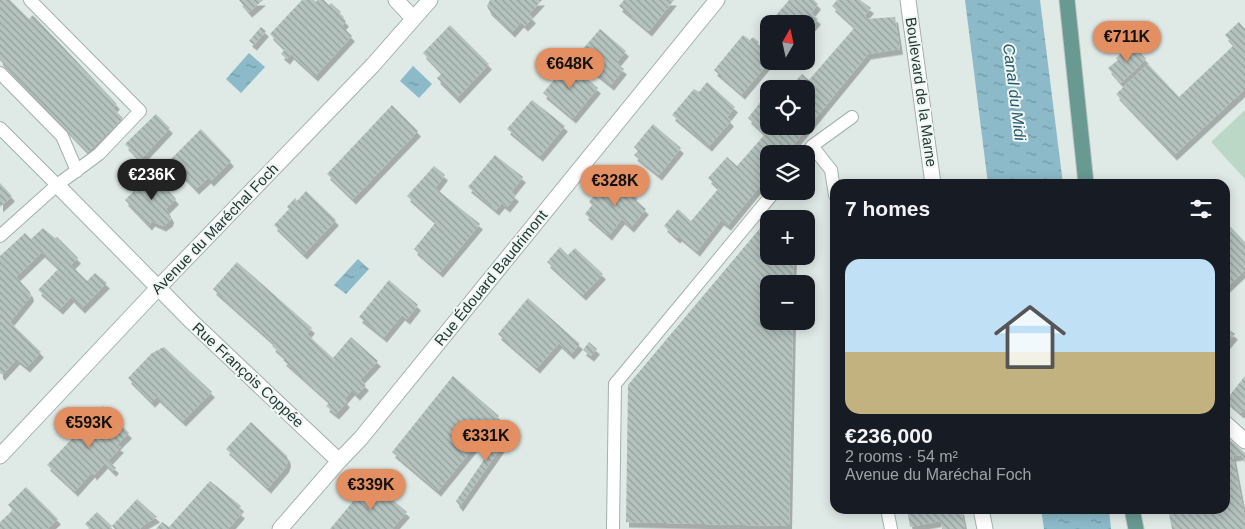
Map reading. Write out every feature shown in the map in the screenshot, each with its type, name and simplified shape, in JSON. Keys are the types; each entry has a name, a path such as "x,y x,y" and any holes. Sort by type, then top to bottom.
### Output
{"main road":[{"path":"1067,0 1085,179"},
{"path":"1133,514 1136,529"}],"street":[{"path":"396,0 413,18"},
{"name":"Avenue du Maréchal Foch","path":"0,456 158,288 373,65 430,0"},
{"name":"Rue Édouard Baudrimont","path":"280,529 361,438 717,0"},
{"name":"Boulevard de la Marne","path":"908,0 932,179"},
{"name":"Rue François Coppée","path":"57,184 158,288 339,461"},
{"path":"1230,428 1245,441"},
{"path":"982,514 985,529"}],"lane":[{"path":"0,236 57,184 78,171 98,154 140,111 30,0"},
{"path":"0,72 62,136 78,171"},
{"path":"815,145 852,117"},
{"path":"0,128 57,184"},
{"path":"815,155 831,170 832,179"},
{"path":"612,529 615,384 767,200"},
{"path":"888,514 891,529"}],"green space":[{"path":"1245,111 1245,179 1211,142"}],"water":[{"name":"Canal du Midi","path":"965,0 1040,0 1062,179 987,179"},
{"path":"249,53 265,67 241,93 226,79"},
{"path":"413,66 432,84 419,98 400,81"},
{"path":"358,259 369,269 346,294 334,285"},
{"path":"1042,514 1110,514 1111,529 1044,529"}],"building":[{"path":"0,0 10,0 29,19 33,15 117,104 113,108 123,118 88,152 0,60"},
{"path":"239,0 263,0 249,12"},
{"path":"302,0 314,0 316,2 317,0 324,0 329,5 331,3 341,12 339,14 346,21 342,26 352,36 315,76 291,54 287,59 281,54 285,49 270,34"},
{"path":"490,0 542,0 529,14 533,18 525,26 521,22 512,32 489,10 487,6"},
{"path":"624,0 674,0 649,31 619,6"},
{"path":"789,0 814,0 818,4 811,13 813,15 776,15"},
{"path":"837,0 860,0 871,8 865,15 866,19 895,17 900,49 868,54 815,119 815,80 809,80 855,27 832,6"},
{"path":"1239,22 1245,29 1245,89 1174,155 1116,94 1148,64 1179,97 1234,45 1225,35"},
{"path":"450,25 489,64 457,98 437,78 442,73 423,53"},
{"path":"261,27 266,31 254,45 249,41"},
{"path":"600,29 626,51 616,63 624,69 611,85 576,57"},
{"path":"743,35 750,40 753,37 759,42 756,46 760,49 760,70 762,70 742,94 714,70"},
{"path":"1132,44 1146,59 1121,83 1108,68"},
{"path":"568,63 598,88 573,118 543,93"},
{"path":"802,74 809,80 797,80"},
{"path":"707,82 735,107 727,117 731,121 709,146 672,115 694,89 699,92"},
{"path":"532,100 565,126 540,156 507,129"},
{"path":"760,103 760,129 748,118"},
{"path":"392,105 418,131 353,199 327,174"},
{"path":"156,114 170,128 140,160 125,144"},
{"path":"653,124 681,148 659,175 634,155 638,151 634,147"},
{"path":"201,129 231,161 211,181 208,178 196,189 169,161"},
{"path":"764,135 802,135 793,145 760,145 760,186 728,225 721,220 697,251 679,236 677,238 664,226 678,209 691,221 719,188 708,178 727,157 737,166"},
{"path":"495,155 523,177 511,192 516,196 507,207 502,203 496,210 468,187"},
{"path":"434,166 445,175 435,188 480,224 440,272 414,249 436,222 407,196"},
{"path":"152,173 176,199 166,209 171,217 170,221 163,226 152,221 149,225 125,200"},
{"path":"617,175 627,185 625,188 638,199 636,201 646,209 631,227 622,219 609,235 585,214 592,205 589,202 596,193 600,196"},
{"path":"0,183 12,196 0,207"},
{"path":"306,191 336,220 304,254 274,225 289,209 287,207 295,198 297,201"},
{"path":"1230,226 1245,242 1245,270 1230,284"},
{"path":"43,228 55,238 57,237 78,258 71,265 87,281 95,273 107,283 82,308 71,297 60,309 38,290 59,268 42,252 16,277 30,292 31,296 10,322 41,352 27,367 17,359 2,375 0,373 0,256 25,233 31,239"},
{"path":"760,228 760,265 794,265 793,275 760,275 760,330 793,330 789,526 626,522 628,385"},
{"path":"560,247 568,255 575,248 603,274 583,295 547,262"},
{"path":"237,262 312,328 307,334 333,358 351,337 378,361 360,380 366,385 357,395 352,390 344,399 347,402 336,414 326,406 330,402 283,360 286,358 272,346 275,344 213,289"},
{"path":"389,280 418,305 407,319 402,315 384,337 359,317"},
{"path":"528,298 580,344 571,354 559,343 537,368 498,334"},
{"path":"1230,330 1235,334 1230,340"},
{"path":"589,342 597,349 591,356 583,350"},
{"path":"164,347 212,392 183,421 157,397 152,402 128,378 152,353"},
{"path":"453,376 499,416 438,491 392,452"},
{"path":"1245,376 1245,409 1241,413 1230,403 1230,395"},
{"path":"103,406 129,433 117,445 121,447 108,461 116,468 113,471 105,463 94,475 92,472 75,491 47,465"},
{"path":"251,422 287,456 286,467 268,488 226,449"},
{"path":"509,424 515,430 460,506 456,501 496,442 494,441"},
{"path":"1230,440 1245,453 1245,461 1241,455 1233,456 1245,519 1245,529 1172,529 1169,514 1230,514"},
{"path":"210,481 241,506 238,510 242,513 228,529 156,529 162,522 169,527"},
{"path":"370,481 407,512 392,529 330,529"},
{"path":"26,487 58,519 47,529 0,529 0,522 13,510 8,505"},
{"path":"137,499 157,517 140,529 115,529 112,526"},
{"path":"97,512 112,526 110,529 90,529 85,524"},
{"path":"908,514 962,514 965,529 942,529 941,521 910,527"}]}
